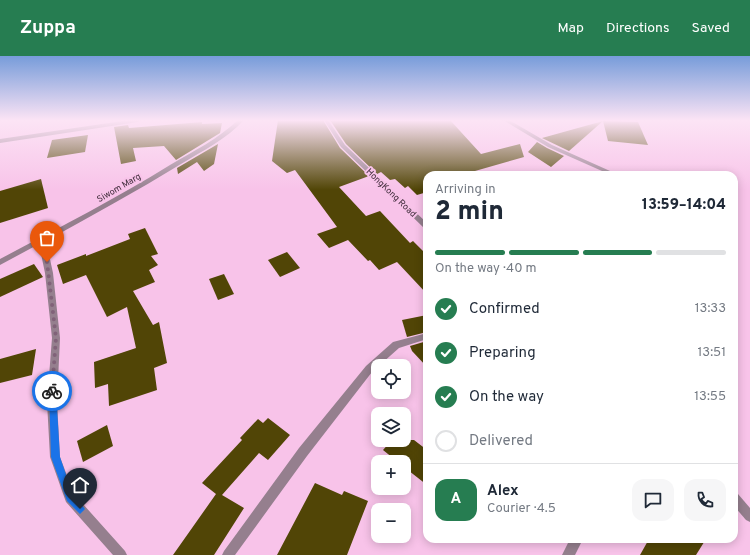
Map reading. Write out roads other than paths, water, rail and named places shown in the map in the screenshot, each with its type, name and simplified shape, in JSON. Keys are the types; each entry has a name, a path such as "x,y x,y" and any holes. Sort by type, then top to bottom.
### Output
{"street":[{"name":"Siwom Marg","path":"0,262 135,190 211,143"},
{"name":"HongKong Road","path":"341,143 423,223"},
{"path":"545,143 607,171"},
{"path":"42,240 49,273 56,338 52,402 55,457 70,498 121,555"},
{"path":"228,555 303,452 369,369 396,345 423,337"},
{"path":"738,502 750,516"},
{"path":"568,555 575,543"}]}
